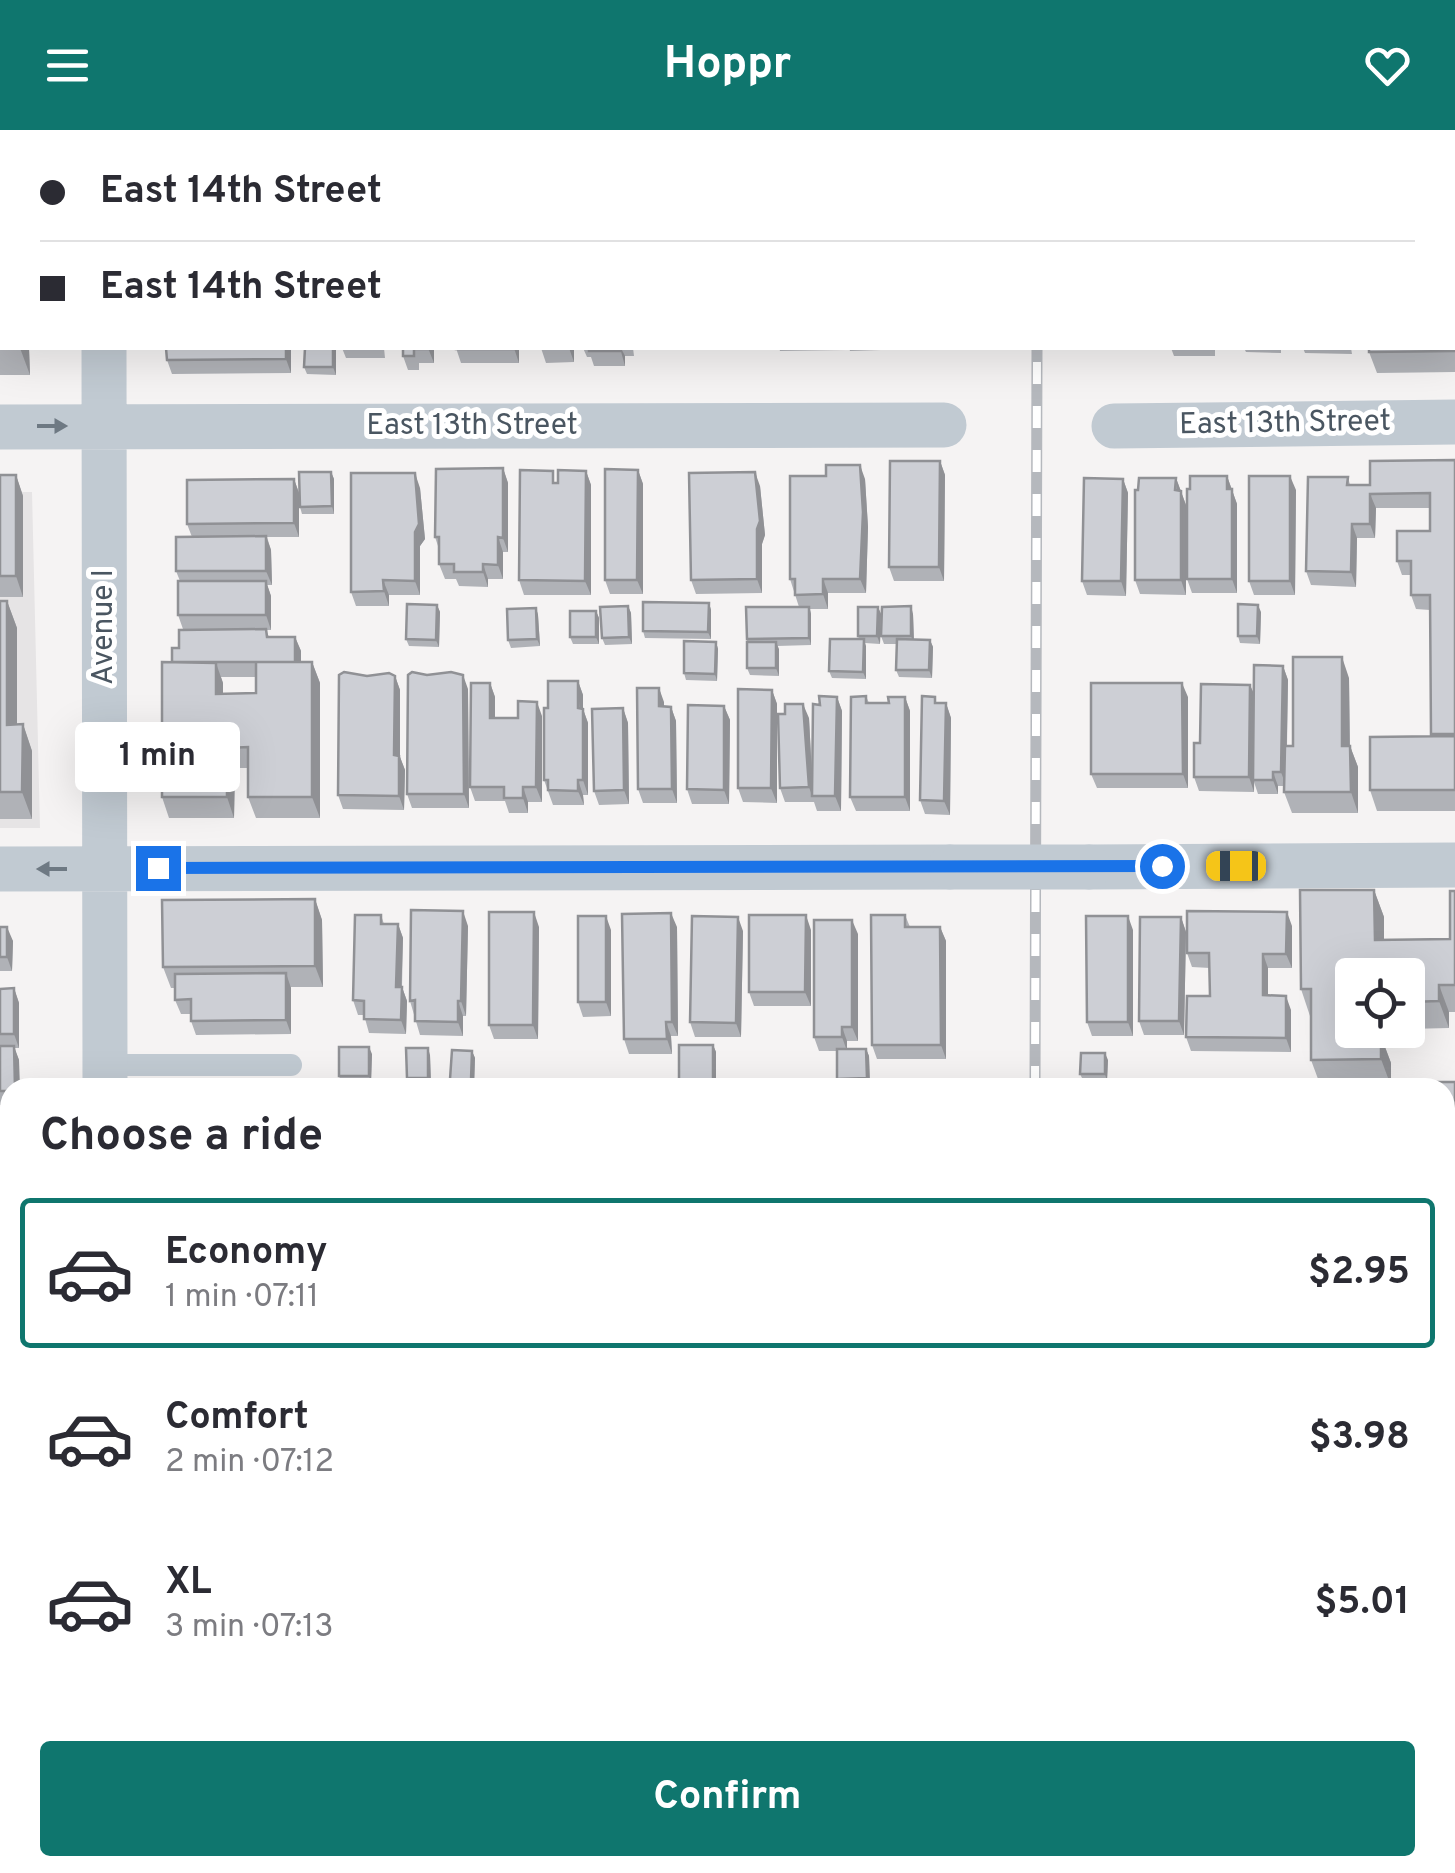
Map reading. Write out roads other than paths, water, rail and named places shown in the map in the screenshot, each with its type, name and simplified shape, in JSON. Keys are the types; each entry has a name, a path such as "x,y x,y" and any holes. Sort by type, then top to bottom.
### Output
{"street":[{"name":"Avenue I","path":"104,350 105,1076"},
{"name":"East 13th Street","path":"1114,426 1455,422"},
{"name":"East 13th Street","path":"0,426 944,425"},
{"path":"0,869 1455,865"}],"lane":[{"path":"105,1076 291,1065"}],"railway":[{"path":"1035,1078 1037,350"}]}
